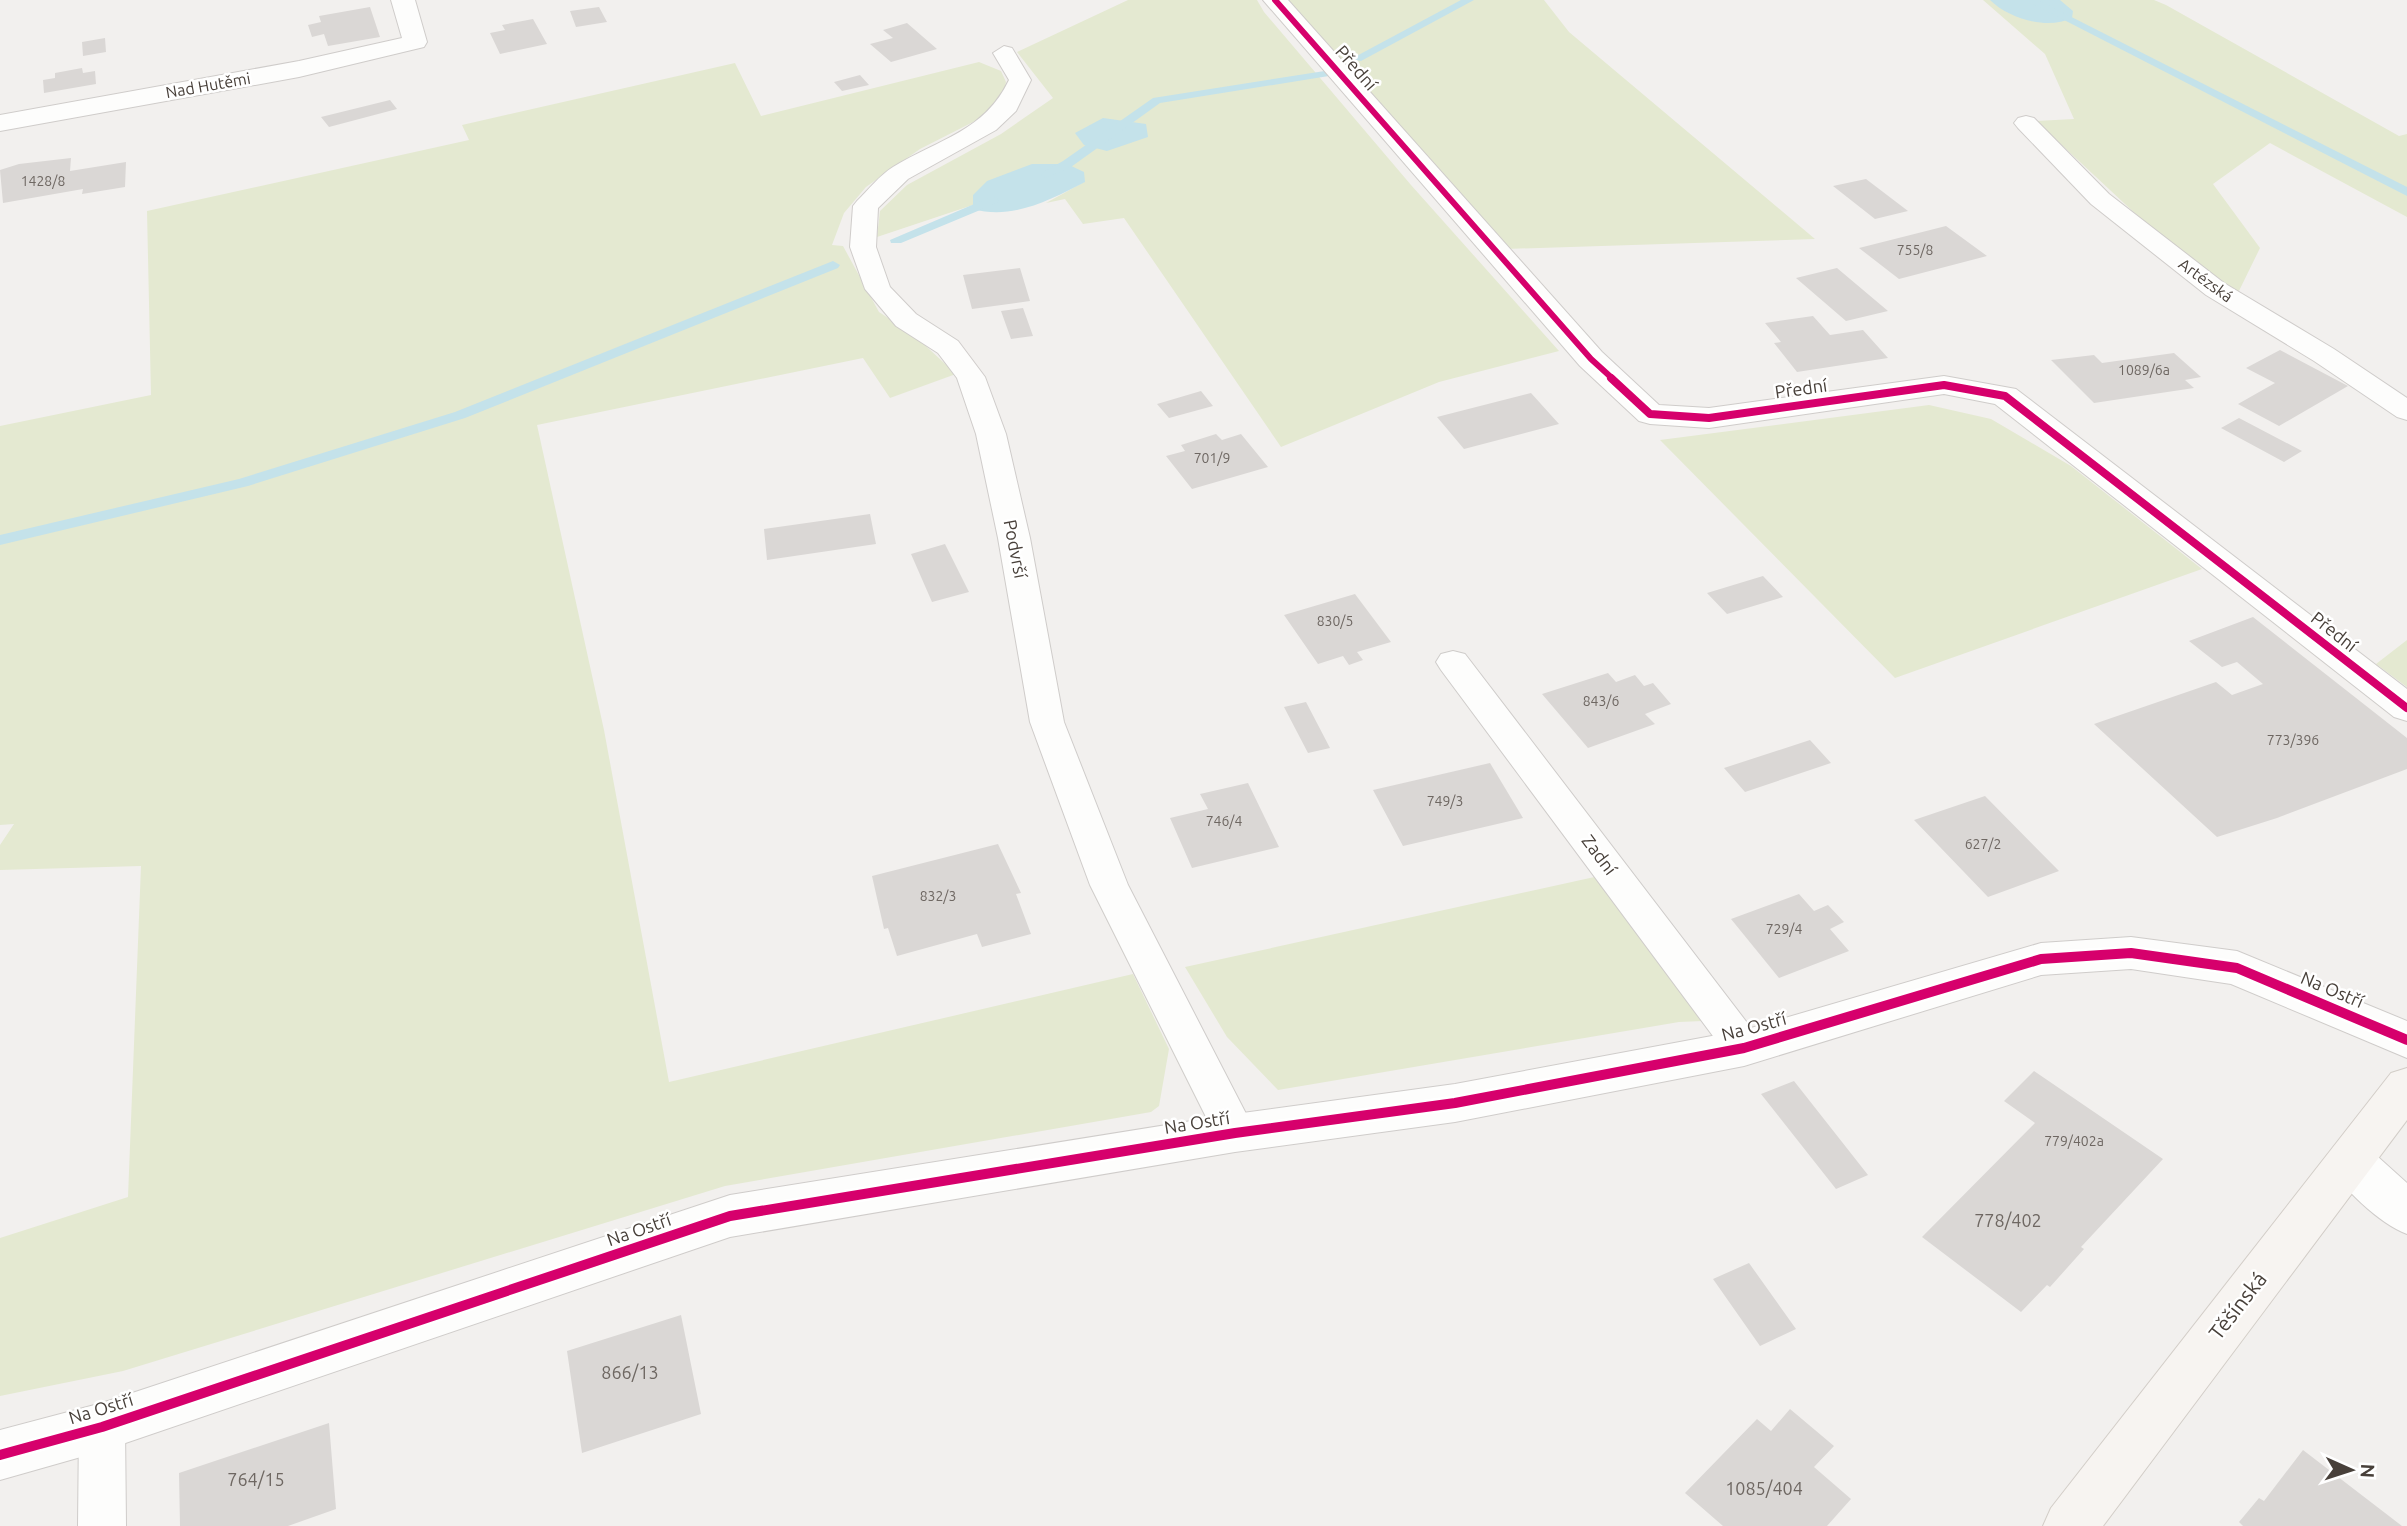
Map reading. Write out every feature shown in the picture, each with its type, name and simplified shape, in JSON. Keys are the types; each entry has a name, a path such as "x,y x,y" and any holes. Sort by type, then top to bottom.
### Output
{"main road":[{"name":"Těšínská","path":"2070,1526 2407,1086"}],"street":[{"name":"Nad Hutěmi","path":"0,123 299,69 415,42 403,0"},
{"name":"Přední","path":"1275,0 1591,359 1650,415 1709,418 1944,385 2005,396 2407,708"},
{"name":"Na Ostří","path":"0,1455 102,1427 730,1216 1234,1133 1455,1103 1744,1048 2041,959 2131,953 2237,968 2407,1040"},
{"path":"2351,1161 2407,1213"}],"lane":[{"name":"Podvrší","path":"1004,53 1020,80 1009,106 988,125 898,174 866,206 863,247 878,289 906,320 948,347 971,377 990,434 1005,499 1047,722 1109,885 1234,1133"},
{"name":"Artézská","path":"2026,123 2100,199 2216,289 2324,355 2407,411"},
{"name":"Zadní","path":"1453,662 1744,1048"},
{"path":"102,1427 102,1526"}],"green space":[{"path":"1128,0 1257,0 1264,12 1411,185 1559,351 1439,382 1281,447 1124,218 1083,224 1065,199 1046,203 1084,182 973,195 973,205 877,237 880,211 907,185 1001,134 1053,98 1017,52"},
{"path":"1287,0 1544,0 1569,32 1815,239 1506,249"},
{"path":"1983,0 2154,0 2166,5 2399,136 2407,134 2407,217 2270,143 2213,184 2260,248 2238,293 2170,246 2036,121 2074,119 2045,54"},
{"path":"979,62 1001,71 1006,82 1003,98 983,117 920,149 866,187 844,213 832,245 843,246 879,312 914,335 956,374 890,398 863,358 537,425 604,730 669,1082 1133,974 1169,1049 1159,1106 1151,1112 725,1186 123,1371 0,1396 0,1238 128,1197 141,866 0,870 0,845 14,824 0,825 0,426 151,395 147,211 469,140 462,125 735,63 761,116"},
{"path":"1929,405 1991,419 2071,466 2202,569 1895,678 1660,440"},
{"path":"2407,640 2407,687 2376,664"},
{"path":"1599,876 1703,1021 1679,1022 1278,1090 1227,1037 1185,967"}],"water":[{"path":"1990,0 2060,0 2073,11 2072,18 2052,23 2029,21 2007,13"},
{"path":"1103,118 1146,124 1148,137 1107,151 1084,145 1075,133"},
{"path":"1032,164 1067,164 1084,172 1085,182 1045,201 1017,210 988,212 973,209 973,195 987,181"}],"building":[{"path":"370,7 380,37 328,46 324,34 312,37 308,25 321,22 319,16"},
{"path":"599,7 607,22 576,27 570,11"},
{"path":"533,19 547,44 500,54 490,33 505,30 502,25"},
{"path":"907,23 937,49 891,62 870,44 893,38 883,30"},
{"path":"105,38 106,52 83,56 82,42"},
{"path":"82,68 83,73 95,71 96,84 44,93 43,80 55,78 55,73"},
{"path":"860,75 869,85 842,91 834,82"},
{"path":"390,100 397,109 329,127 321,117"},
{"path":"71,158 70,171 126,162 125,187 82,194 83,189 3,203 0,170 19,164"},
{"path":"1866,179 1908,211 1875,219 1833,186"},
{"path":"1946,226 1987,256 1899,279 1859,248"},
{"path":"1020,268 1030,301 972,309 963,275"},
{"path":"1837,268 1888,311 1846,321 1796,278"},
{"path":"1023,308 1033,336 1011,339 1001,311"},
{"path":"1813,316 1830,335 1863,330 1888,358 1797,372 1774,343 1781,342 1765,323"},
{"path":"2280,350 2348,386 2279,426 2238,404 2275,383 2246,368"},
{"path":"2174,353 2201,377 2185,380 2194,388 2094,403 2051,360 2094,355 2102,363"},
{"path":"1201,391 1213,406 1169,418 1157,404"},
{"path":"1531,393 1559,424 1464,449 1437,417"},
{"path":"2239,418 2302,451 2284,462 2221,428"},
{"path":"1216,434 1222,440 1241,434 1268,467 1192,489 1166,456 1185,451 1181,445"},
{"path":"870,514 876,544 767,560 764,529"},
{"path":"945,544 969,592 932,602 911,554"},
{"path":"1763,576 1783,597 1727,614 1707,593"},
{"path":"1355,594 1391,642 1357,652 1363,660 1349,665 1343,656 1318,664 1284,615"},
{"path":"2253,617 2407,738 2407,769 2277,818 2217,837 2094,724 2216,682 2232,695 2263,684 2237,662 2222,667 2189,641"},
{"path":"1608,673 1616,682 1635,675 1644,686 1653,683 1671,704 1645,714 1655,724 1588,748 1542,694"},
{"path":"1306,702 1330,748 1308,753 1284,707"},
{"path":"1810,740 1831,763 1745,792 1724,768"},
{"path":"1490,763 1523,818 1403,846 1373,790"},
{"path":"1248,783 1279,847 1192,868 1170,818 1208,809 1200,794"},
{"path":"1985,796 2059,871 1988,897 1914,820"},
{"path":"998,844 1021,893 1016,894 1031,934 982,947 977,934 897,956 888,928 884,929 872,876"},
{"path":"1799,894 1814,911 1828,905 1844,922 1830,929 1849,951 1779,978 1731,919"},
{"path":"2034,1071 2163,1159 2081,1247 2084,1249 2050,1287 2047,1285 2021,1312 1922,1237 2035,1123 2004,1101"},
{"path":"1794,1081 1868,1175 1836,1189 1761,1094"},
{"path":"1749,1263 1796,1329 1760,1346 1713,1279"},
{"path":"681,1315 701,1414 582,1453 567,1351"},
{"path":"1790,1409 1834,1446 1814,1467 1851,1499 1827,1526 1723,1526 1685,1493 1757,1419 1771,1431"},
{"path":"329,1423 336,1509 288,1526 180,1526 179,1473"},
{"path":"2303,1450 2402,1526 2243,1526 2239,1522 2259,1498 2264,1501"}],"waterway":[{"path":"1357,59 1469,0"},
{"path":"2030,0 2407,192"},
{"path":"1046,174 1067,164 1157,100 1331,73"},
{"path":"896,240 993,200"},
{"path":"0,540 243,483 460,415 833,265"}],"cycle path":[{"path":"1275,0 1591,359 1650,414 1709,418 1944,385 2005,396 2407,708"},
{"path":"0,1455 102,1427 730,1216 1235,1133 1455,1103 1744,1048 2041,959 2131,953 2237,968 2407,1040"}]}
